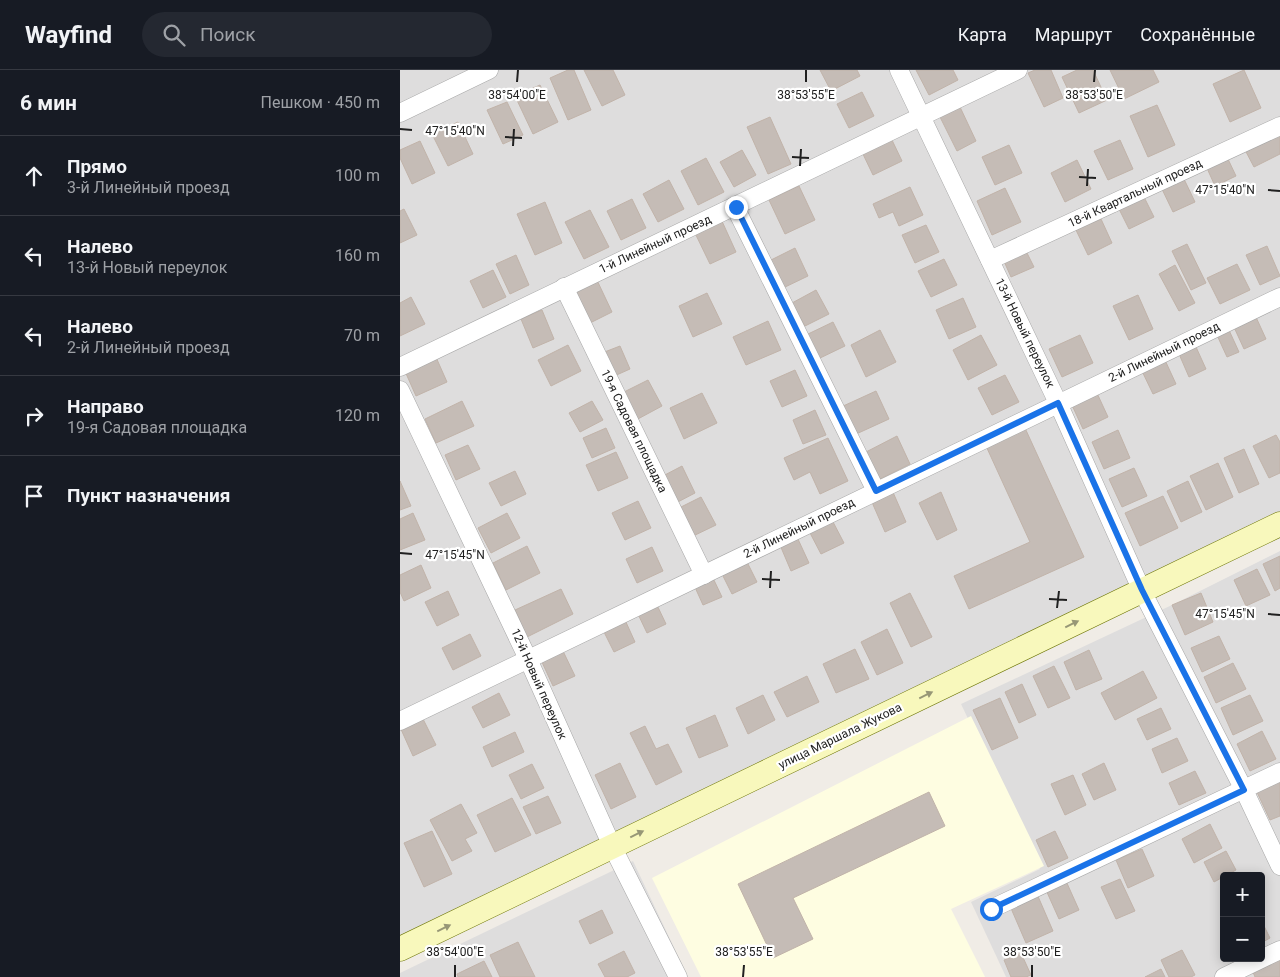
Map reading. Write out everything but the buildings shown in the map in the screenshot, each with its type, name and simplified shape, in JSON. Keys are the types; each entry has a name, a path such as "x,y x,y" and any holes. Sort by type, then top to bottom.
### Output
{"main road":[{"name":"улица Маршала Жукова","path":"400,949 1280,524"}],"street":[{"path":"400,113 471,74 489,70"},
{"name":"13-й Новый переулок","path":"899,70 1058,403 1142,590 1244,790 1280,866"},
{"name":"1-й Линейный проезд","path":"400,367 1018,70"},
{"name":"18-й Квартальный проезд","path":"990,260 1280,126"},
{"path":"736,207 876,491"},
{"name":"19-я Садовая площадка","path":"564,287 704,574"},
{"name":"2-й Линейный проезд","path":"400,721 1280,297"},
{"name":"12-й Новый переулок","path":"400,390 528,659 612,846 678,977"},
{"path":"991,909 1280,772"},
{"path":"1224,977 1280,950"}],"shaded area":[{"path":"400,70 1280,70 1280,515 400,938"},
{"path":"1280,551 1280,977 1006,977 971,902 1040,869 961,704 1172,605"},
{"path":"971,716 1044,866 951,909 985,977 701,977 652,878"},
{"path":"633,861 688,977 400,977 400,973"}],"route":[{"path":"736,207 876,491 1058,403 1142,590 1244,790 991,909"}]}
